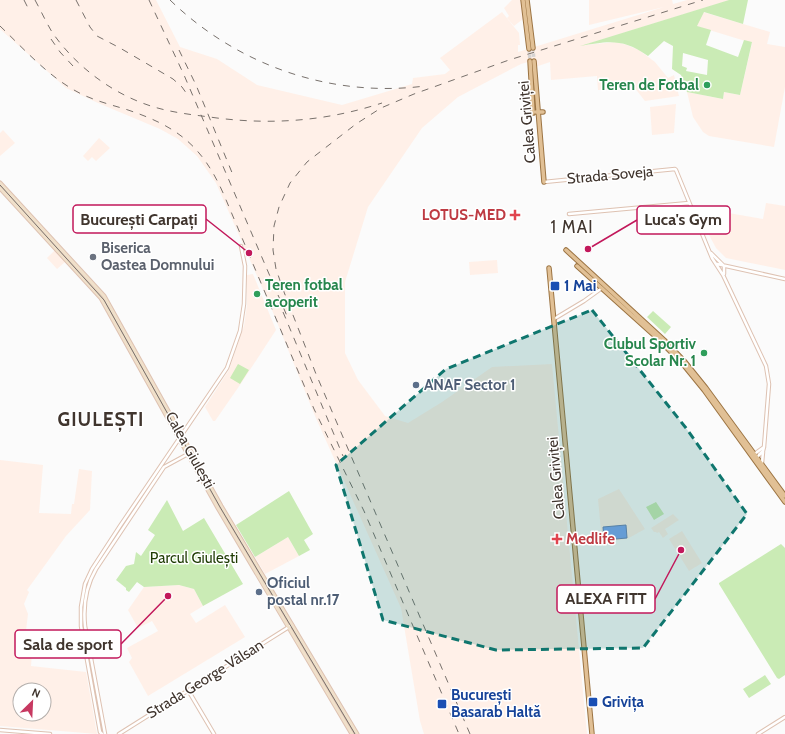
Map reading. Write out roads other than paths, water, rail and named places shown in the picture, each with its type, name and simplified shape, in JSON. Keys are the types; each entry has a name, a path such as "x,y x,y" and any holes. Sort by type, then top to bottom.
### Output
{"main road":[{"path":"523,0 531,48 527,0"},
{"name":"Calea Griviței","path":"535,113 533,108 532,61 535,113 544,182"},
{"path":"535,113 543,112"},
{"name":"Calea Giulești","path":"0,183 104,296 221,506 357,734"},
{"name":"Calea Giulești","path":"0,188 101,298 187,454 288,628 352,734"},
{"path":"566,250 664,340 685,362 702,383 785,502"},
{"path":"577,266 656,337 682,363 754,457 762,463 785,496"},
{"name":"Calea Griviței","path":"549,268 592,734"}],"street":[{"name":"Strada Soveja","path":"544,182 675,170 689,203"},
{"path":"569,214 689,203 709,251 716,264 724,274 762,356 768,374 769,390 762,463"},
{"path":"121,527 227,368 240,331 244,304 245,261 240,246"},
{"path":"709,251 724,266 724,274"},
{"path":"716,264 785,278"},
{"path":"720,270 724,266"},
{"path":"554,319 606,286"},
{"path":"754,457 764,447"},
{"path":"754,457 763,451"},
{"path":"103,734 81,626 81,601 85,584 90,572 164,467 191,452"},
{"name":"Strada George Vâlsan","path":"119,734 292,625"},
{"path":"188,690 214,734"},
{"path":"758,734 785,717"},
{"path":"0,730 50,734"}],"water":[{"path":"626,525 627,538 604,540 603,527"}],"tunnel":[{"path":"533,48 534,61"},
{"path":"529,49 530,61"}],"tram line":[{"path":"0,185 104,300 220,507 355,734"}],"railway":[{"path":"24,0 28,8"},
{"path":"35,0 52,32 72,57 84,68 110,87 139,102 154,107 217,118 279,121 320,118 382,103"},
{"path":"76,0 90,27 97,36 173,79 182,87 189,97"},
{"path":"149,0 184,75 287,316"},
{"path":"170,0 197,23 225,43 256,59 288,72 321,81 355,87 390,88 425,86"},
{"path":"470,734 316,374 284,292 276,269 273,250 274,226 279,207 290,183 307,162 356,124 381,108 414,94 509,60 703,0"},
{"path":"0,26 35,60 64,84 86,96 143,116 173,130 197,150 207,163 224,195 314,409 364,511 459,734"},
{"path":"51,39 60,52 73,66"},
{"path":"179,50 196,85 233,175"},
{"path":"283,312 343,456"}],"place":[{"name":"Teren de Fotbal","path":"707,85"},
{"name":"LOTUS-MED","path":"515,215"},
{"name":"Luca's Gym","path":"588,249"},
{"name":"București Carpați","path":"249,253"},
{"name":"Biserica Oastea Domnului","path":"93,257"},
{"name":"1 Mai","path":"555,286"},
{"name":"Teren fotbal acoperit","path":"257,294"},
{"name":"Clubul Sportiv Scolar Nr. 1","path":"704,353"},
{"name":"ANAF Sector 1","path":"416,385"},
{"name":"Medlife","path":"557,539"},
{"name":"ALEXA FITT","path":"681,550"},
{"name":"Oficiul postal nr.17","path":"259,592"},
{"name":"Sala de sport","path":"168,596"},
{"name":"Grivița","path":"593,702"},
{"name":"București Basarab Haltă","path":"442,704"}],"district":[{"name":"1 MAI","path":"572,227"},
{"name":"GIULEȘTI","path":"101,419"}],"park label":[{"name":"Parcul Giulești","path":"194,558"}]}
